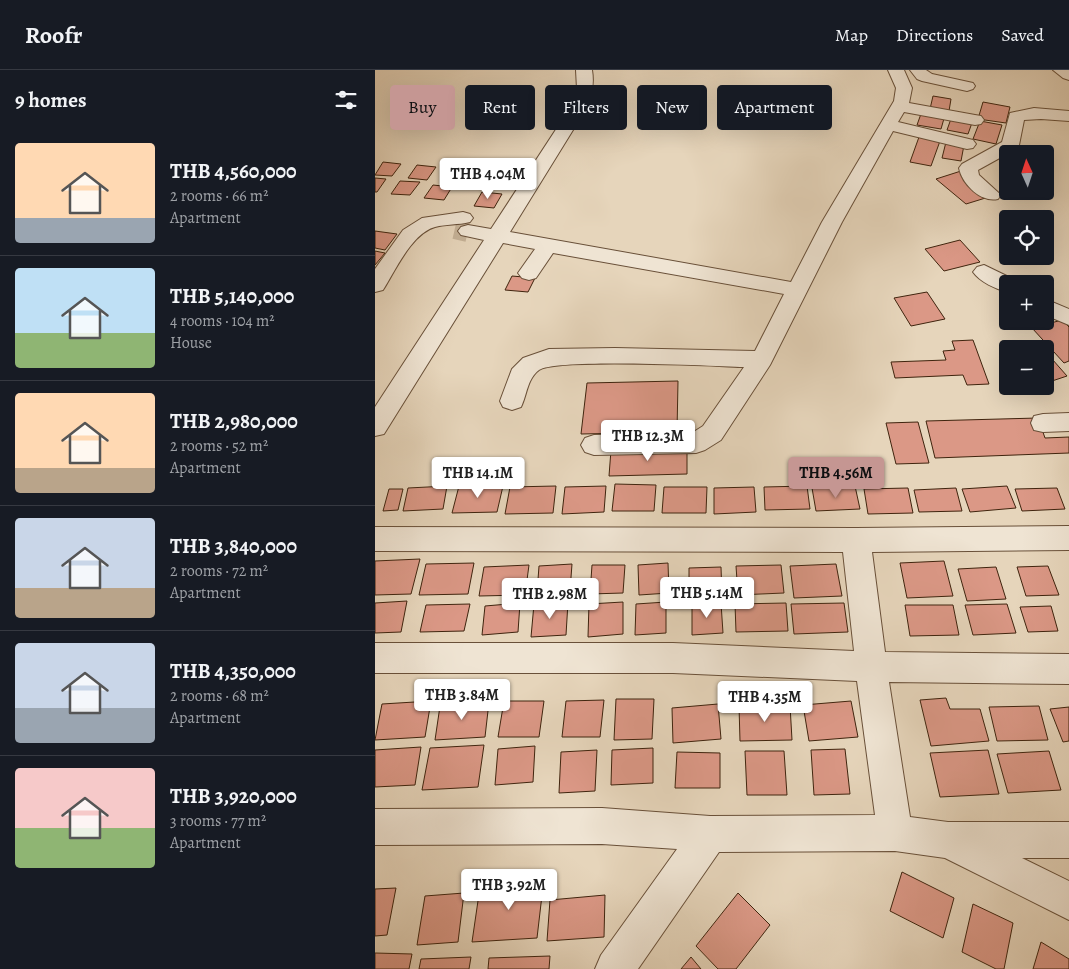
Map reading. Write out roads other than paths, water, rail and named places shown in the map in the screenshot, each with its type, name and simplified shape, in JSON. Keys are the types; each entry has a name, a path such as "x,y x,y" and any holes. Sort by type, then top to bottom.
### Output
{"street":[{"path":"375,427 573,117 583,98 587,83 584,70"},
{"path":"594,445 697,443 713,433 763,359 832,222 900,106 904,88 896,70"},
{"path":"918,70 928,78 967,86"},
{"path":"1061,70 1069,75"},
{"path":"900,106 975,120"},
{"path":"991,195 970,177 967,168 1010,145 1016,117 1027,114 1069,116"},
{"path":"889,125 967,144"},
{"path":"375,286 414,231 423,224 460,223 501,230 549,244 798,290"},
{"path":"529,273 549,244"},
{"path":"984,272 999,280"},
{"path":"1054,310 1069,318"},
{"path":"512,402 520,375 531,364 549,357 615,356 763,359"},
{"path":"1043,423 1069,422"},
{"path":"375,539 856,540 1069,538"},
{"path":"856,540 871,667 895,833"},
{"path":"375,658 673,658 871,667 1069,669"},
{"path":"375,827 602,826 709,834 895,833 948,840 1069,840"},
{"path":"615,969 709,834"},
{"path":"948,840 1069,901"}],"tunnel":[{"path":"455,228 468,231"}]}
